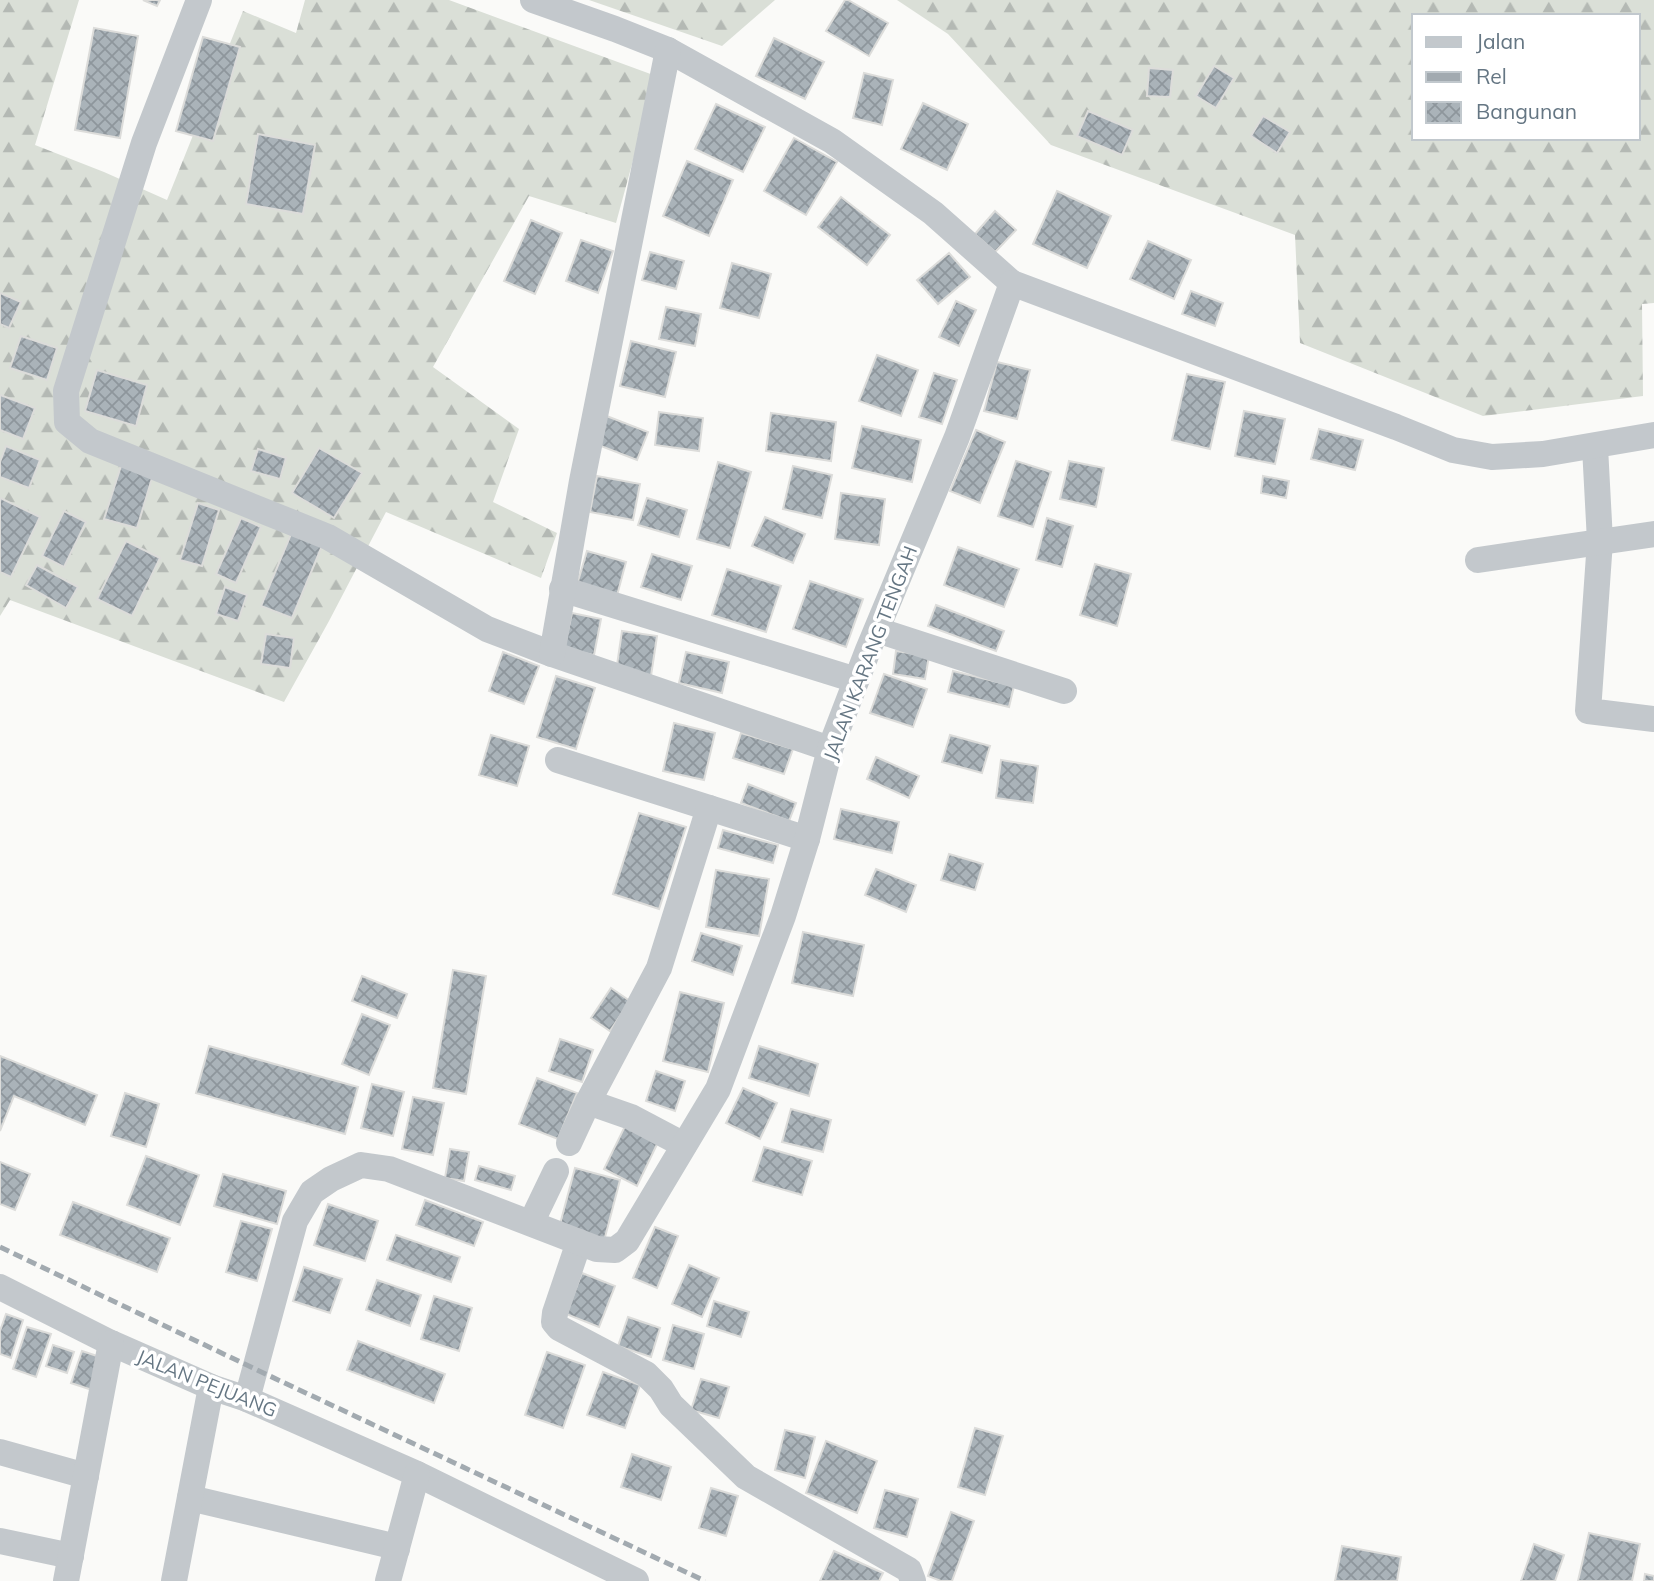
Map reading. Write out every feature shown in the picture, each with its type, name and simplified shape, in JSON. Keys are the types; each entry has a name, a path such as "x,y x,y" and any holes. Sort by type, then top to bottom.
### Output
{"street":[{"path":"199,0 144,143 66,391 67,422 90,442 328,537 487,629 552,654 830,749"},
{"path":"533,0 668,50 832,141 933,213 1012,283 1453,450 1492,457 1543,454 1654,435"},
{"path":"552,654 562,589 668,50"},
{"name":"JALAN KARANG TENGAH","path":"247,1399 295,1221 312,1192 331,1179 361,1165 389,1169 597,1249 615,1250 627,1241 718,1089 783,916 807,839 830,749 957,437 1012,283"},
{"path":"1595,447 1600,541 1588,711 1654,719"},
{"path":"1478,559 1654,534"},
{"path":"562,589 856,680"},
{"path":"877,630 1064,691"},
{"path":"558,761 807,839"},
{"path":"569,1143 659,968 709,808"},
{"path":"588,1102 631,1117 684,1144"},
{"path":"531,1223 556,1171"},
{"path":"579,1242 555,1313 554,1322 559,1328 646,1374 661,1389 671,1405 746,1477 909,1570 913,1581"},
{"name":"JALAN PEJUANG","path":"2,1296 211,1387 247,1399 416,1474 636,1581"},
{"path":"0,1541 69,1569 111,1343"},
{"path":"174,1581 211,1387"},
{"path":"0,1452 86,1476"},
{"path":"388,1581 416,1474"},
{"path":"190,1498 397,1549"}],"green space":[{"path":"0,0 79,0 35,145 167,200 243,11 296,33 305,0 449,0 656,76 616,223 529,196 433,367 519,429 493,502 557,533 541,578 386,512 284,702 10,600 0,616"},
{"path":"589,0 775,0 722,46"},
{"path":"897,0 1654,0 1654,303 1642,304 1643,396 1483,416 1300,343 1295,235 1051,145 948,34"}],"building":[{"path":"143,0 160,0 157,6"},
{"path":"845,0 888,23 869,56 826,31"},
{"path":"94,28 138,36 120,138 75,130"},
{"path":"203,37 240,47 213,141 176,131"},
{"path":"774,38 824,62 805,99 756,76"},
{"path":"1214,66 1234,78 1216,108 1196,96"},
{"path":"1149,68 1173,70 1170,97 1147,96"},
{"path":"864,73 893,80 882,125 853,118"},
{"path":"923,103 968,124 947,170 901,149"},
{"path":"716,104 765,127 743,172 695,149"},
{"path":"1088,111 1133,130 1122,155 1077,136"},
{"path":"1263,116 1290,132 1277,153 1251,136"},
{"path":"258,134 315,145 303,214 246,204"},
{"path":"794,138 837,162 806,215 764,191"},
{"path":"687,161 733,180 709,236 663,216"},
{"path":"1057,191 1111,216 1087,268 1033,244"},
{"path":"841,197 890,235 867,265 818,227"},
{"path":"995,211 1016,230 995,252 975,234"},
{"path":"531,220 562,233 535,294 504,281"},
{"path":"581,240 613,251 598,293 566,281"},
{"path":"1148,241 1191,260 1174,299 1130,279"},
{"path":"650,252 684,261 676,289 642,280"},
{"path":"949,253 970,277 938,304 917,280"},
{"path":"732,263 771,274 759,318 720,308"},
{"path":"1191,291 1223,303 1215,326 1182,314"},
{"path":"0,293 21,302 9,328 0,324"},
{"path":"956,301 976,310 959,346 939,337"},
{"path":"666,307 701,314 695,346 659,339"},
{"path":"21,336 57,348 47,380 10,368"},
{"path":"631,341 676,352 665,397 620,386"},
{"path":"877,355 918,370 901,416 859,401"},
{"path":"997,362 1030,370 1017,419 984,411"},
{"path":"97,370 147,385 136,426 85,411"},
{"path":"934,373 957,380 942,424 919,417"},
{"path":"1187,374 1225,382 1210,449 1172,440"},
{"path":"0,395 35,408 23,439 0,430"},
{"path":"1244,411 1285,419 1275,464 1235,456"},
{"path":"659,412 703,418 699,451 655,445"},
{"path":"771,413 836,422 831,461 766,451"},
{"path":"604,415 648,432 637,460 593,443"},
{"path":"862,426 921,440 912,482 852,468"},
{"path":"1319,429 1363,440 1355,470 1311,459"},
{"path":"976,430 1005,442 980,503 950,491"},
{"path":"6,446 40,460 29,488 0,477 0,462"},
{"path":"319,448 362,473 334,518 292,493"},
{"path":"258,449 286,458 280,479 251,471"},
{"path":"1016,461 1051,472 1033,527 998,516"},
{"path":"1069,461 1104,468 1096,507 1060,499"},
{"path":"718,462 751,472 730,548 697,539"},
{"path":"121,466 153,475 137,528 104,519"},
{"path":"793,466 832,475 822,518 783,509"},
{"path":"597,476 640,484 633,520 590,512"},
{"path":"1263,476 1289,481 1286,498 1261,493"},
{"path":"841,493 885,499 879,545 835,539"},
{"path":"0,498 40,517 11,577 0,572"},
{"path":"647,498 687,510 679,537 638,525"},
{"path":"198,503 219,510 202,566 180,560"},
{"path":"64,511 86,522 64,567 42,556"},
{"path":"765,517 805,534 793,563 752,546"},
{"path":"241,518 261,527 236,583 216,574"},
{"path":"1047,518 1073,526 1062,567 1036,560"},
{"path":"291,534 322,546 292,618 261,606"},
{"path":"126,541 160,558 132,616 97,599"},
{"path":"958,547 1019,569 1004,607 944,585"},
{"path":"587,551 626,562 616,599 576,588"},
{"path":"652,554 692,566 681,600 641,587"},
{"path":"1095,564 1131,574 1117,626 1080,615"},
{"path":"37,565 78,587 66,608 26,585"},
{"path":"727,569 781,586 766,632 712,615"},
{"path":"810,581 863,599 846,647 793,629"},
{"path":"225,587 247,595 238,621 216,614"},
{"path":"936,605 1004,631 996,651 928,626"},
{"path":"572,613 601,619 594,655 564,649"},
{"path":"622,631 657,636 651,676 616,672"},
{"path":"266,634 294,638 290,668 261,664"},
{"path":"896,651 929,656 925,679 893,674"},
{"path":"503,652 539,666 524,704 489,691"},
{"path":"686,652 729,662 722,693 679,683"},
{"path":"953,671 1014,686 1009,707 948,692"},
{"path":"884,674 927,689 913,727 870,713"},
{"path":"556,676 595,688 576,749 537,737"},
{"path":"674,723 715,733 704,780 663,771"},
{"path":"741,733 793,749 784,774 733,758"},
{"path":"491,735 529,746 517,786 479,775"},
{"path":"950,735 990,746 982,773 942,762"},
{"path":"876,757 919,776 909,798 867,779"},
{"path":"1001,760 1038,766 1033,803 996,798"},
{"path":"748,784 796,803 789,821 741,803"},
{"path":"841,809 899,822 892,853 834,839"},
{"path":"639,813 686,827 659,909 613,894"},
{"path":"723,830 778,845 773,863 718,848"},
{"path":"949,854 983,864 975,890 941,880"},
{"path":"876,869 916,885 906,912 865,895"},
{"path":"716,870 769,879 759,936 706,927"},
{"path":"803,932 864,945 853,996 792,983"},
{"path":"701,933 742,946 733,975 692,961"},
{"path":"453,970 486,976 466,1094 433,1088"},
{"path":"362,976 407,994 397,1018 352,1001"},
{"path":"611,988 630,1001 610,1031 591,1018"},
{"path":"680,992 724,1003 708,1072 663,1061"},
{"path":"362,1014 390,1025 369,1075 342,1064"},
{"path":"560,1039 593,1050 582,1082 549,1071"},
{"path":"209,1046 358,1087 345,1134 196,1093"},
{"path":"759,1046 818,1064 809,1096 749,1078"},
{"path":"0,1056 97,1095 85,1125 14,1096 0,1131"},
{"path":"656,1071 685,1081 675,1111 646,1101"},
{"path":"537,1078 577,1093 558,1139 519,1124"},
{"path":"372,1084 404,1092 393,1136 361,1128"},
{"path":"743,1088 777,1103 760,1139 726,1123"},
{"path":"125,1093 159,1104 146,1147 111,1136"},
{"path":"413,1097 444,1103 433,1155 402,1149"},
{"path":"791,1109 831,1120 823,1152 782,1142"},
{"path":"628,1120 661,1136 637,1186 604,1169"},
{"path":"764,1147 812,1161 802,1195 753,1181"},
{"path":"450,1149 469,1152 464,1181 445,1178"},
{"path":"146,1156 199,1175 180,1225 127,1205"},
{"path":"0,1162 30,1174 15,1210 0,1204"},
{"path":"479,1166 515,1176 511,1190 475,1180"},
{"path":"575,1168 620,1180 604,1241 559,1228"},
{"path":"223,1174 286,1191 277,1224 214,1206"},
{"path":"425,1200 483,1222 474,1246 416,1225"},
{"path":"73,1202 170,1238 157,1272 60,1235"},
{"path":"328,1204 378,1221 365,1261 314,1245"},
{"path":"241,1221 272,1229 257,1281 226,1272"},
{"path":"655,1227 678,1236 657,1288 633,1278"},
{"path":"396,1235 460,1257 451,1282 387,1260"},
{"path":"689,1265 719,1278 702,1317 672,1304"},
{"path":"304,1267 342,1279 330,1313 293,1301"},
{"path":"582,1273 615,1286 599,1327 566,1314"},
{"path":"377,1280 421,1295 410,1326 366,1310"},
{"path":"434,1296 472,1308 459,1351 421,1339"},
{"path":"714,1301 749,1312 741,1337 707,1326"},
{"path":"6,1314 23,1320 11,1358 0,1354 0,1331"},
{"path":"628,1317 660,1328 651,1357 618,1346"},
{"path":"673,1325 704,1334 694,1369 663,1360"},
{"path":"27,1327 51,1334 36,1377 13,1369"},
{"path":"358,1341 445,1374 434,1403 347,1370"},
{"path":"53,1345 74,1352 67,1373 46,1366"},
{"path":"82,1351 103,1358 92,1390 71,1383"},
{"path":"547,1352 585,1365 563,1428 525,1415"},
{"path":"603,1372 640,1385 625,1428 587,1415"},
{"path":"701,1379 729,1387 719,1418 691,1410"},
{"path":"975,1428 1003,1436 985,1495 958,1487"},
{"path":"785,1430 815,1437 805,1478 775,1470"},
{"path":"826,1441 877,1461 857,1513 806,1493"},
{"path":"632,1454 671,1467 661,1500 621,1487"},
{"path":"711,1488 738,1496 726,1536 699,1528"},
{"path":"885,1490 918,1499 907,1537 874,1528"},
{"path":"951,1512 974,1521 952,1581 941,1581 928,1576"},
{"path":"1589,1533 1640,1544 1632,1581 1578,1581"},
{"path":"1534,1544 1564,1555 1555,1581 1521,1581"},
{"path":"1342,1546 1401,1557 1397,1581 1335,1581"},
{"path":"834,1551 883,1573 879,1581 820,1581"},
{"path":"1645,1574 1654,1576 1654,1581 1644,1581"}],"railway":[{"path":"0,1247 705,1581"}]}
